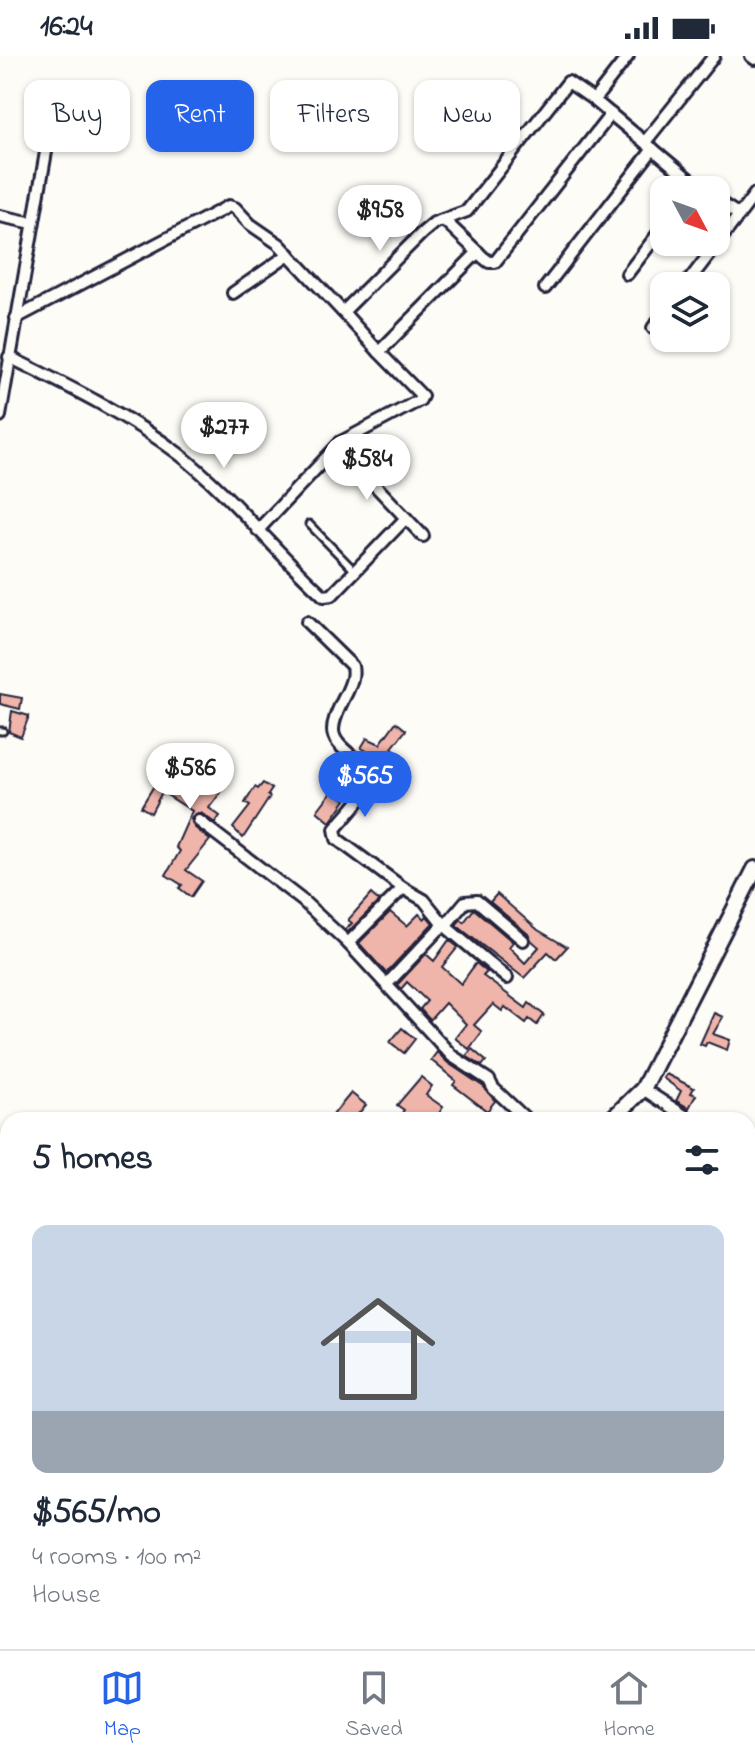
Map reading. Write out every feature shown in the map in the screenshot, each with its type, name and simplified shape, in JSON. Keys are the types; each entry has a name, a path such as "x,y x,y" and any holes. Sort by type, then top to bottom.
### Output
{"street":[{"path":"594,100 628,56"},
{"path":"545,288 714,56"},
{"path":"343,312 434,223 467,211 568,82 577,86 683,176"},
{"path":"444,220 489,262 495,262 611,114"},
{"path":"0,416 46,152"},
{"path":"696,272 755,194"},
{"path":"16,318 229,206 279,244 422,396 415,403 341,442 258,530"},
{"path":"730,209 739,215"},
{"path":"0,216 33,223"},
{"path":"627,274 650,244"},
{"path":"379,352 478,252"},
{"path":"233,293 289,254"},
{"path":"9,357 57,381 178,453 241,510 290,566 324,596 332,595 406,518"},
{"path":"341,442 368,478 423,536"},
{"path":"307,622 352,666 351,683 331,730 337,743 370,771 371,779 365,792 334,833 337,839 424,900 445,926 507,978"},
{"path":"199,821 303,901 348,943 452,1056 489,1080 493,1088 518,1112"},
{"path":"619,1112 643,1089 755,869"},
{"path":"348,943 403,888"},
{"path":"387,984 465,902 477,901 523,940"},
{"path":"643,1089 679,1112"}],"lane":[{"path":"309,524 355,571"}],"building":[{"path":"0,694 22,698 20,709 0,704"},
{"path":"12,711 29,716 21,737 9,732"},
{"path":"396,722 406,730 384,765 379,761 377,764 369,759 372,754 361,748 367,738 380,744"},
{"path":"218,752 232,763 218,785 217,789 221,792 209,808 220,816 215,823 201,813 191,819 194,827 210,840 186,870 202,881 191,897 179,888 182,885 166,875 180,851 176,847 192,811 162,792 151,813 141,807 171,758 200,776"},
{"path":"343,759 359,772 353,780 337,767"},
{"path":"263,783 272,789 268,795 270,797 243,838 233,828 250,806 245,803 255,787 258,789"},
{"path":"333,790 346,800 330,822 317,811"},
{"path":"371,894 379,901 348,932 345,930 352,923 348,920"},
{"path":"497,894 538,930 567,947 556,959 548,952 524,978 456,925 461,919 464,922 474,909 513,942 509,947 525,963 539,947 490,902"},
{"path":"390,912 407,926 419,914 424,919 427,916 433,923 386,973 359,943"},
{"path":"449,940 458,947 442,967 461,984 476,963 487,972 483,976 526,1008 529,1003 544,1015 537,1025 529,1019 526,1023 505,1007 502,1011 493,1004 474,1025 482,1032 469,1049 455,1038 466,1024 445,1003 430,1020 420,1009 427,1001 407,982 401,989 397,985 426,954 434,961"},
{"path":"714,1013 723,1017 713,1034 730,1040 727,1050 707,1042 705,1046 700,1044"},
{"path":"402,1028 415,1039 404,1053 390,1042"},
{"path":"472,1049 486,1061 482,1066 466,1056"},
{"path":"437,1052 484,1087 495,1101 487,1111 453,1085 456,1081 431,1060"},
{"path":"666,1074 694,1088 691,1093 696,1095 689,1108 676,1101 681,1091 663,1078"},
{"path":"421,1077 432,1086 426,1095 443,1107 440,1112 403,1112 397,1105"},
{"path":"351,1093 366,1105 360,1112 335,1112"}]}
